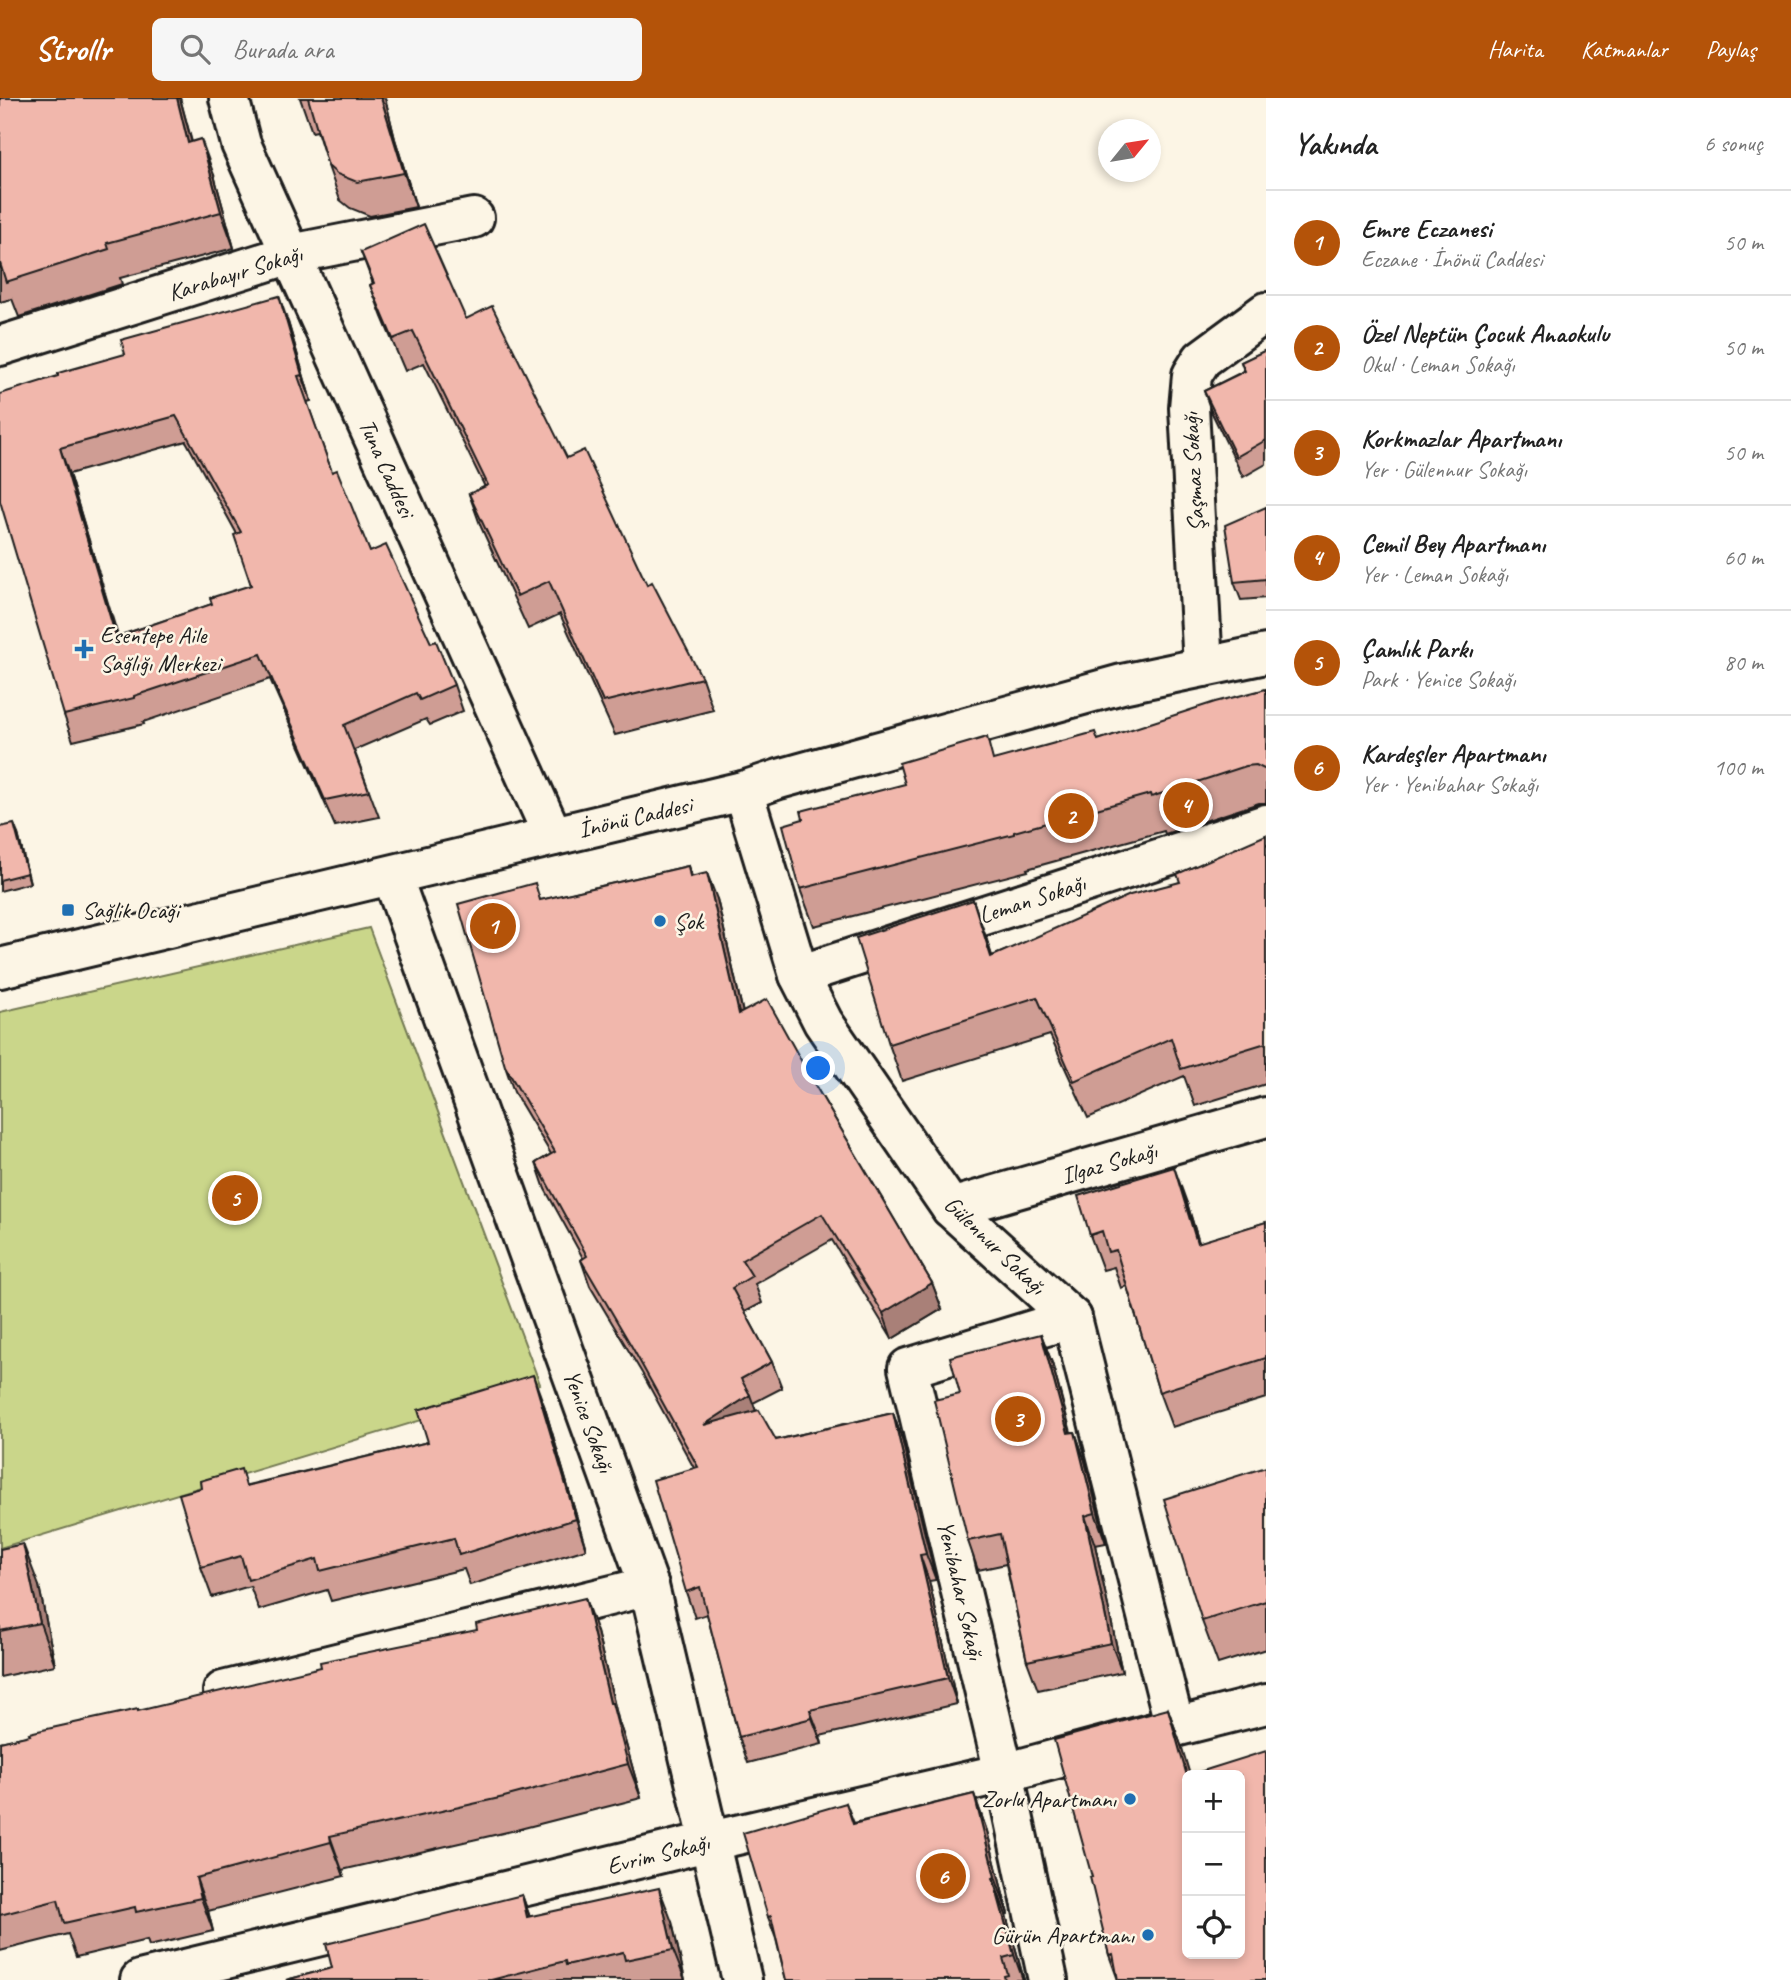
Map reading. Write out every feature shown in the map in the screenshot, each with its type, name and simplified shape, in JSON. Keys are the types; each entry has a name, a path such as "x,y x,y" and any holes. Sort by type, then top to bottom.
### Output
{"street":[{"name":"Tuna Caddesi","path":"229,98 242,144 553,836"},
{"name":"Karabayır Sokağı","path":"0,346 291,254 474,218"},
{"name":"Şaşmaz Sokağı","path":"1203,667 1189,408 1192,375 1202,359 1266,312"},
{"name":"İnönü Caddesi","path":"0,968 743,791 1122,684 1266,654"},
{"name":"Gülennur Sokağı","path":"743,791 799,975 823,1022 951,1208 1072,1318"},
{"name":"Leman Sokağı","path":"799,975 1266,824"},
{"name":"Yenice Sokağı","path":"391,876 649,1586 742,1980"},
{"name":"Ilgaz Sokağı","path":"951,1208 1266,1117"},
{"path":"1072,1318 1175,1727"},
{"name":"Yenibahar Sokağı","path":"1048,1980 1004,1773 908,1368 1072,1318"},
{"path":"189,1699 649,1586"},
{"name":"Evrim Sokağı","path":"141,1980 710,1841 1004,1773 1266,1704"}],"green space":[{"path":"369,928 540,1384 0,1548 0,1012"}],"building":[{"path":"0,98 177,98 188,143 201,139 221,212 107,243 109,249 6,282 0,263"},
{"path":"308,98 381,98 404,173 357,182 337,174 328,166"},
{"path":"424,224 466,319 492,306 567,458 584,450 647,585 652,582 702,678 603,702 549,581 517,596 469,494 488,485 413,331 393,339 370,285 374,283 361,252"},
{"path":"279,296 302,375 298,376 332,472 337,470 370,552 386,545 431,643 436,641 454,685 420,700 416,693 344,725 369,791 325,800 261,654 134,698 64,715 0,501 0,394 58,376 58,373 125,354 121,340","holes":["176,416 241,532 234,535 251,585 210,598 212,604 116,637 60,448"]},
{"path":"1266,350 1266,440 1236,457 1204,391 1245,371 1241,362"},
{"path":"1266,507 1266,579 1234,582 1225,525"},
{"path":"1266,689 1266,770 1256,765 1246,766 1151,797 1150,794 1014,834 800,889 783,825 803,819 801,811 905,784 899,763 987,737 993,760 1095,732 1098,740 1215,702"},
{"path":"14,824 27,873 0,880 0,827"},
{"path":"1266,835 1266,1043 1181,1069 1171,1038 1074,1081 1037,997 889,1044 856,938 973,900 991,957 1130,895 1180,882 1177,874"},
{"path":"688,866 690,877 707,873 739,1014 767,999 932,1283 883,1313 822,1214 742,1260 752,1276 732,1288 772,1362 741,1379 750,1395 704,1425 759,1410 776,1440 893,1413 926,1554 920,1555 948,1678 810,1710 812,1718 739,1737 700,1587 686,1592 653,1480 698,1467 581,1260 587,1256 536,1163 555,1152 505,1066 458,904 535,883 540,900"},
{"path":"1174,1167 1197,1243 1266,1222 1266,1358 1159,1392 1116,1250 1108,1252 1102,1231 1090,1235 1078,1196"},
{"path":"1041,1334 1068,1433 1075,1432 1095,1513 1085,1516 1111,1643 1027,1661 1000,1534 968,1541 934,1400 960,1394 950,1357"},
{"path":"533,1375 576,1519 459,1555 454,1538 320,1571 317,1559 248,1580 241,1556 201,1567 179,1494 201,1488 200,1481 241,1469 246,1486 428,1442 418,1410"},
{"path":"1266,1467 1266,1601 1202,1621 1164,1499"},
{"path":"23,1544 40,1623 0,1631 0,1549"},
{"path":"585,1598 610,1703 628,1764 504,1797 330,1836 331,1842 196,1878 201,1898 136,1912 135,1907 64,1923 58,1900 0,1915 0,1742 30,1735 29,1733 138,1711 321,1667 320,1662 477,1630 476,1624"},
{"path":"1168,1709 1185,1770 1182,1770 1182,1959 1245,1959 1245,1770 1206,1770 1266,1751 1266,1980 1118,1980 1113,1954 1109,1955 1092,1877 1054,1740"},
{"path":"974,1794 1014,1955 1003,1958 1008,1975 1004,1976 1005,1980 786,1980 771,1916 768,1917 743,1833 846,1803 853,1824"},
{"path":"659,1888 673,1950 625,1960 623,1952 566,1965 565,1961 491,1980 286,1980 332,1968 326,1944 522,1895 527,1917"}],"place":[{"name":"Esentepe Aile Sağlığı Merkezi","path":"84,649"},
{"name":"Cemil Bey Apartmanı","path":"1186,805"},
{"name":"Özel Neptün Çocuk Anaokulu","path":"1071,816"},
{"name":"Sağlik Ocaği","path":"68,910"},
{"name":"Şok","path":"660,921"},
{"name":"Emre Eczanesi","path":"493,926"},
{"name":"Çamlık Parkı","path":"235,1198"},
{"name":"Korkmazlar Apartmanı","path":"1018,1419"},
{"name":"Zorlu Apartmanı","path":"1130,1799"},
{"name":"Kardeşler Apartmanı","path":"943,1876"},
{"name":"Gürün Apartmanı","path":"1148,1935"}]}
